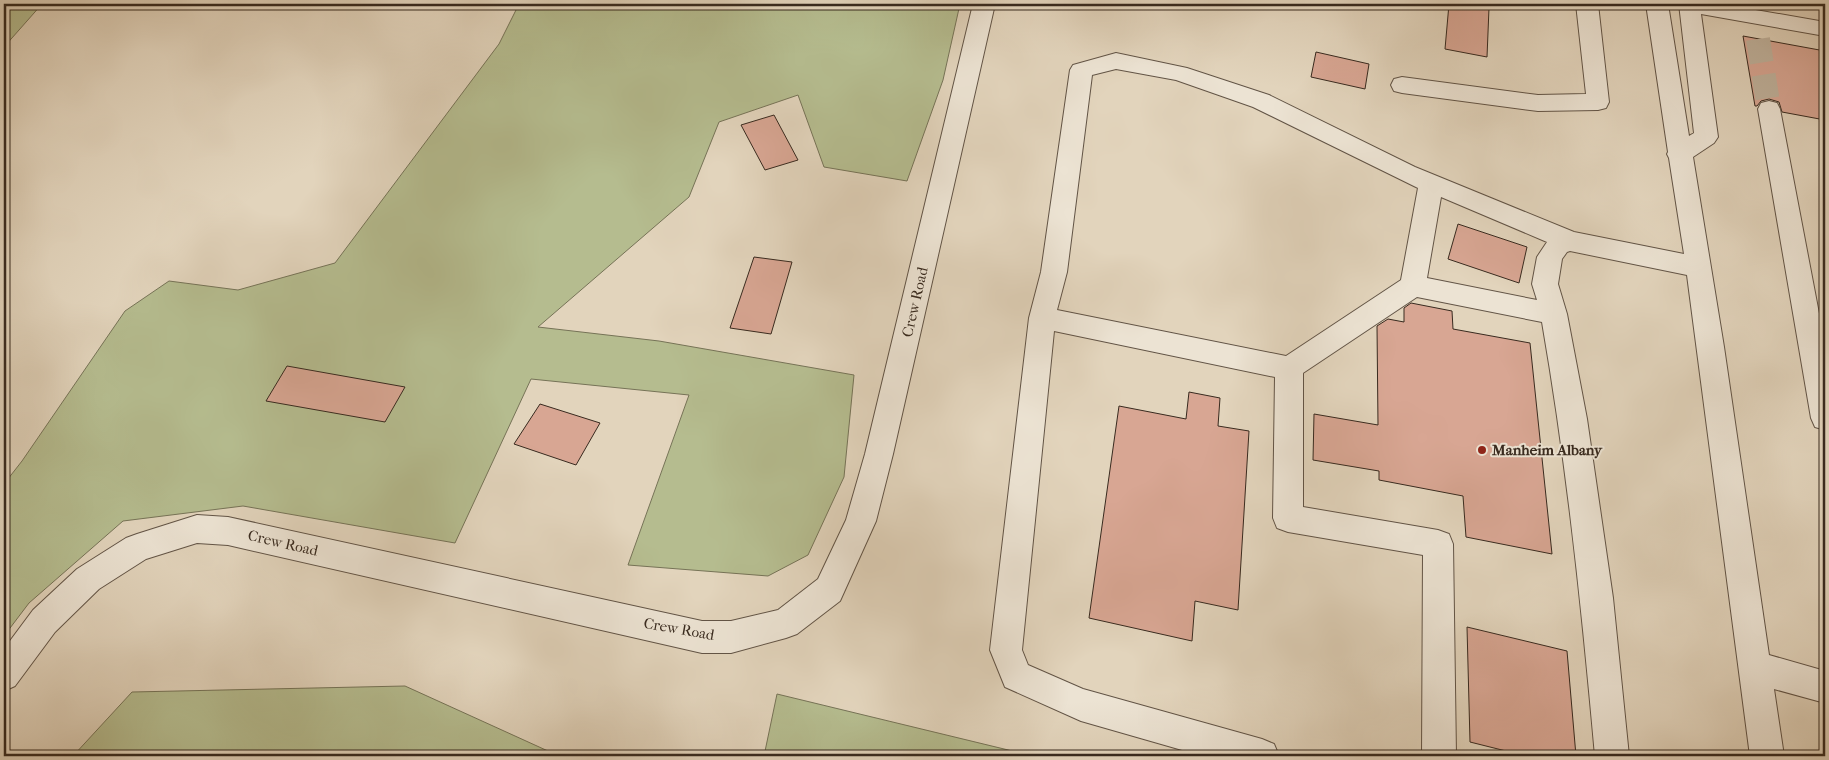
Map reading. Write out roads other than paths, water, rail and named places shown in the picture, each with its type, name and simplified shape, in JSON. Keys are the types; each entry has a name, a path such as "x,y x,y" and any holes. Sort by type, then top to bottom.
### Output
{"street":[{"name":"Crew Road","path":"4,675 44,621 88,579 137,548 197,529 228,531 702,636 731,637 786,623 829,590 861,521 879,454 984,4"},
{"path":"1402,85 1538,104 1598,102 1587,4"},
{"path":"1657,4 1679,154 1711,347 1767,756"},
{"path":"1679,154 1706,137 1689,5 1755,28 1825,29"},
{"path":"1262,756 1080,704 1016,676 1006,650 1042,318 1054,272 1081,70 1116,61 1179,73 1261,101 1431,183 1570,241 1698,268"},
{"path":"1769,109 1825,418"},
{"path":"1413,286 1431,183"},
{"path":"1570,241 1558,246 1550,257 1545,284 1554,314 1573,419 1598,598 1612,756"},
{"path":"1042,318 1289,368 1413,286 1554,314"},
{"path":"1289,368 1288,518 1438,544 1439,756"},
{"path":"1755,668 1825,687"}],"tunnel":[{"path":"1758,39 1769,109"}],"place":[{"name":"Manheim Albany","path":"1482,450"}]}
